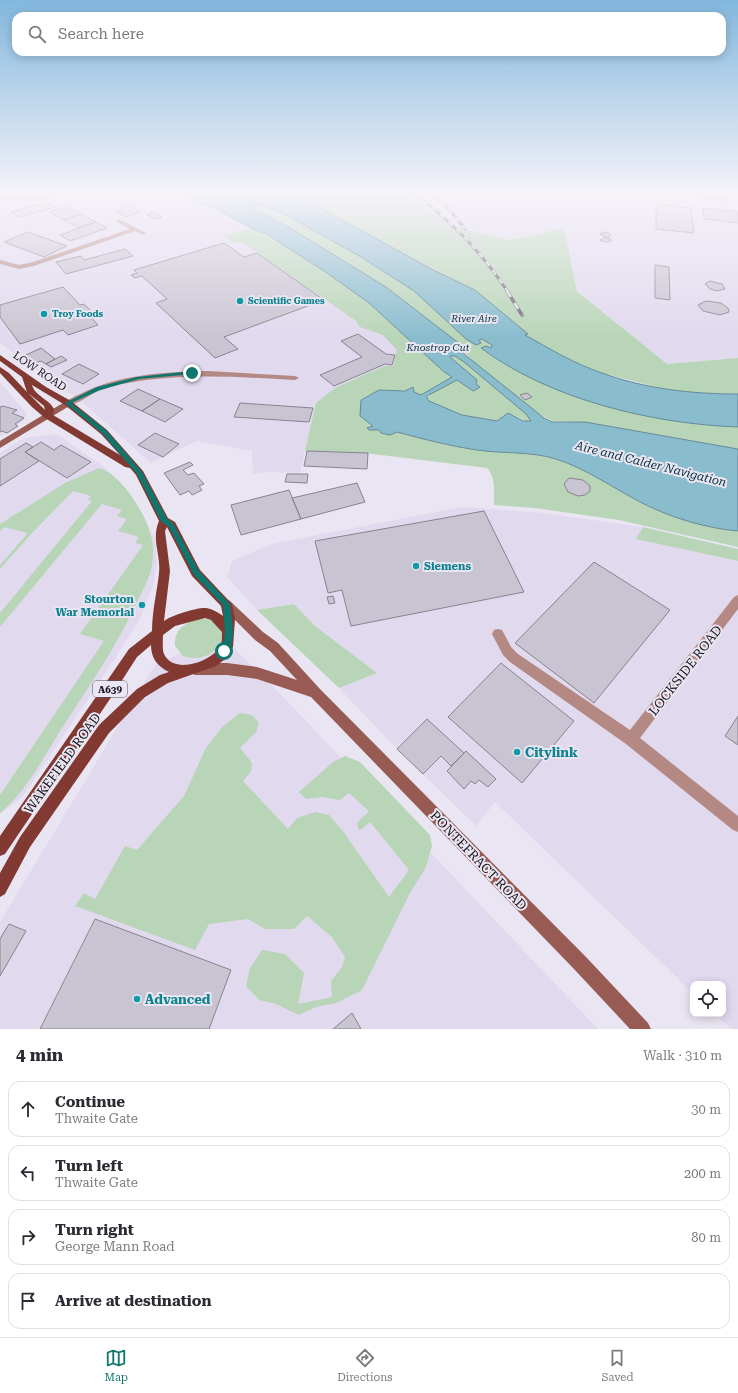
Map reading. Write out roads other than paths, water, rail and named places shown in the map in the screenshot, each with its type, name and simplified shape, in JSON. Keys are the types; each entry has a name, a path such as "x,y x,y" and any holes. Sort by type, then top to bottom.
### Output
{"main road":[{"name":"LOW ROAD","path":"0,357 26,377 68,403 104,432 140,473 164,521 171,525 196,573 226,604"},
{"name":"LOW ROAD","path":"0,369 14,381 32,403 48,416 140,473"},
{"path":"26,377 30,391 48,405 50,409 48,416"},
{"path":"0,446 68,403"},
{"path":"164,521 160,531 165,571 158,612 159,633 156,643 157,653 162,661 171,667 182,670 195,669 212,662 220,656 227,647 229,633 229,619 226,604"},
{"name":"PONTEFRACT ROAD","path":"226,604 274,647 316,693 580,963 642,1029"},
{"path":"159,633 171,622 183,617 205,613 215,616 225,626 229,633"},
{"name":"PONTEFRACT ROAD","path":"215,616 247,624"},
{"name":"WAKEFIELD ROAD","path":"0,849 108,692 132,653 159,633"},
{"name":"PONTEFRACT ROAD","path":"195,669 227,669 256,673 316,693"},
{"name":"WAKEFIELD ROAD","path":"0,889 25,842 104,729 141,693 164,679 195,669"}],"street":[{"path":"0,262 19,267 34,264 98,242"},
{"path":"68,403 98,388 139,378 185,372 295,378"},
{"name":"LOCKSIDE ROAD","path":"631,740 738,600"},
{"path":"498,634 507,651 514,658 631,740 738,825"}],"water":[{"path":"279,242 313,242 386,287 465,348 463,351 464,354 544,418 552,422 585,422 738,449 738,531 701,525 665,513 642,503 578,468 546,456 477,450 427,440 397,432 390,435 381,433 379,430 369,430 367,428 373,426 360,416 361,400 379,390 405,391 413,387 414,392 421,395 452,377 443,371 369,303 327,273","holes":["455,356 526,414 531,421 523,421 508,413 497,421 462,415 429,401 427,396 457,380 473,391 480,387 476,384 477,380 450,357"]},
{"name":"River Aire","path":"334,242 382,242 435,271 475,290 528,334 525,335 563,356 592,369 635,383 669,390 738,394 738,427 671,421 637,414 603,406 570,395 538,381 508,366 481,348 486,346 491,348 492,345 482,339 479,340 481,343 476,345 466,339 414,291 361,257"}],"railway":[{"path":"469,242 488,264 508,292"},
{"path":"507,291 522,315"}],"place":[{"name":"Scientific Games","path":"240,301"},
{"name":"Troy Foods","path":"44,314"},
{"name":"Siemens","path":"416,566"},
{"name":"Stourton War Memorial","path":"142,605"},
{"name":"Citylink","path":"517,752"},
{"name":"Advanced","path":"137,999"}],"water label":[{"name":"Knostrop Cut","path":"438,347"},
{"name":"Aire and Calder Navigation","path":"651,464"}]}
